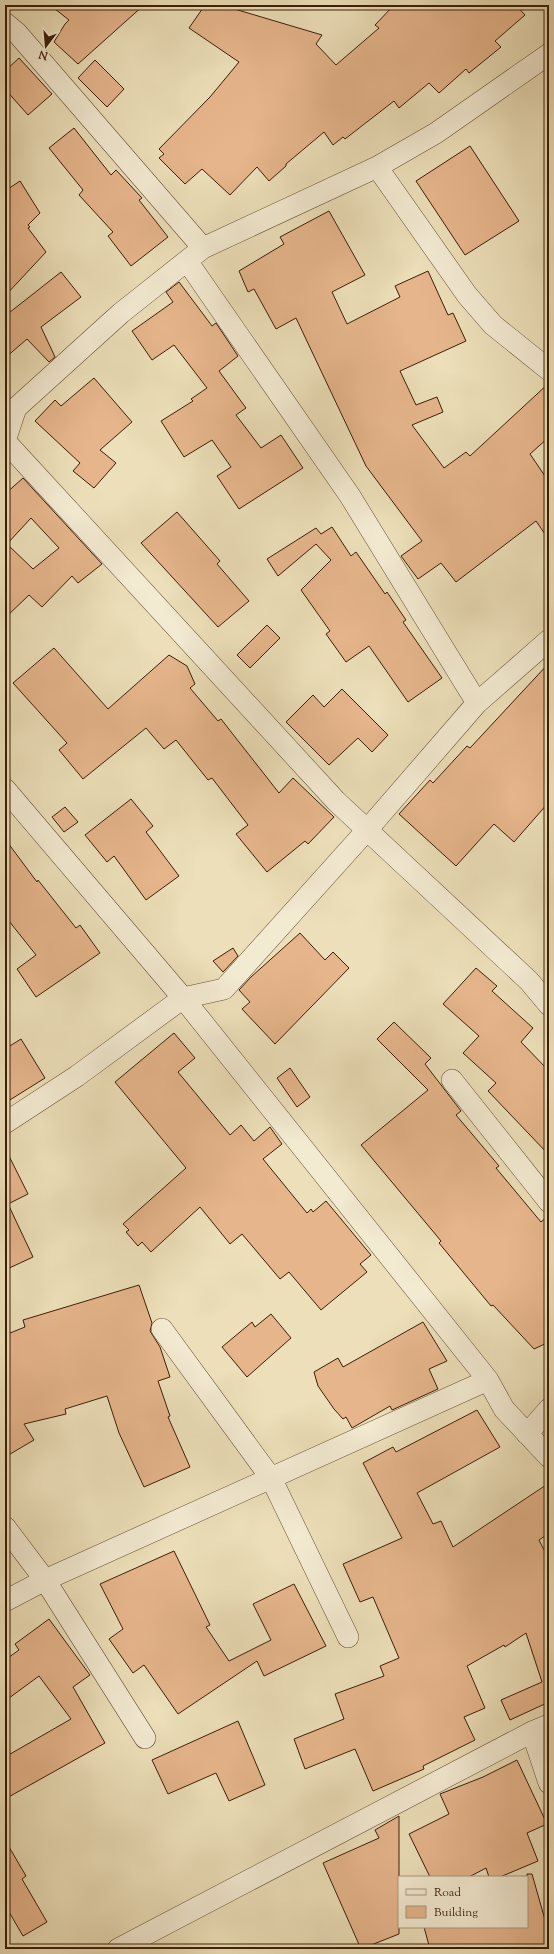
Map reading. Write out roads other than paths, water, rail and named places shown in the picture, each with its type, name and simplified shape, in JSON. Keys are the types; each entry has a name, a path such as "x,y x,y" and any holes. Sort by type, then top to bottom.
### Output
{"street":[{"path":"9,31 203,248"},
{"path":"549,54 436,133 377,167 203,248 120,313 10,403 5,441 336,801 529,981 549,1005"},
{"path":"377,167 467,295 493,325 549,370"},
{"path":"187,261 350,496 477,703"},
{"path":"5,1123 77,1076 182,998 224,989 367,830 477,703 549,640"},
{"path":"5,788 182,998 488,1380 504,1409 549,1457"},
{"path":"452,1080 549,1202"},
{"path":"162,1329 271,1478 348,1637"},
{"path":"5,1601 45,1580 488,1380"},
{"path":"527,1434 549,1409"},
{"path":"5,1527 45,1580 145,1738"},
{"path":"118,1949 541,1729 549,1783"}]}
